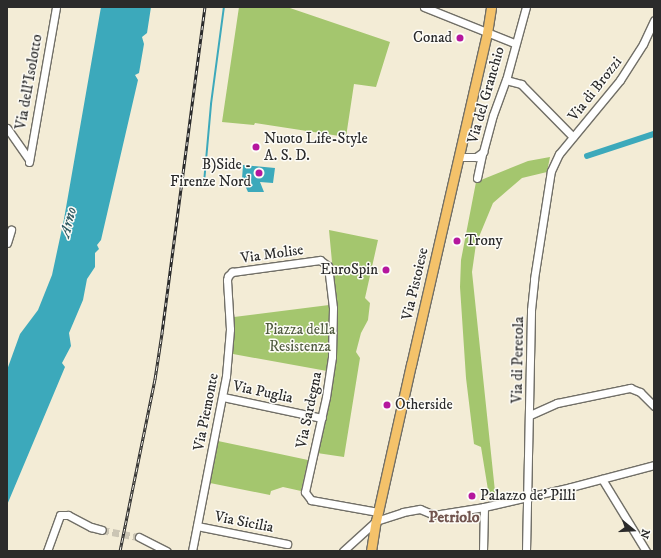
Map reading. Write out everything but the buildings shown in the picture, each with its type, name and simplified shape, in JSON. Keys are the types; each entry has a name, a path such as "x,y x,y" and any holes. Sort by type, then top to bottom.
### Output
{"main road":[{"name":"Via Pistoiese","path":"371,551 377,516 488,29 488,19 491,7"},
{"name":"Via Pistoiese","path":"488,29 493,20 496,7"}],"street":[{"name":"Via dell'Isolotto","path":"7,128 29,161 56,7"},
{"name":"Via del Granchio","path":"424,7 488,29 514,44"},
{"name":"Via del Granchio","path":"477,178 482,154 506,80 514,44 526,7"},
{"name":"Via di Brozzi","path":"551,171 559,154 620,80 643,44 654,20"},
{"path":"506,80 521,84 573,137"},
{"name":"Via del Granchio","path":"459,157 476,157 482,154"},
{"name":"Via di Peretola","path":"526,551 532,300 551,171"},
{"path":"7,243 11,230"},
{"name":"Via Sardegna","path":"320,260 326,263 329,268 334,324 330,372 322,418 305,489 306,496 311,500 377,516"},
{"name":"Via Molise","path":"228,276 232,272 320,260"},
{"name":"Via Piemonte","path":"192,551 223,397 229,346 228,276"},
{"path":"530,415 557,403 630,388 640,392 654,406"},
{"name":"Via Puglia","path":"223,397 322,418"},
{"path":"343,551 377,516 421,509 434,515 484,506 527,498 654,466"},
{"path":"602,479 646,551"},
{"path":"483,551 484,506"},
{"path":"47,551 60,515 68,515 91,527 102,530"},
{"name":"Via Sicilia","path":"196,526 287,544"},
{"path":"138,537 167,551"}],"green space":[{"path":"239,7 287,7 390,42 376,87 354,84 346,137 255,123 254,125 222,122"},
{"path":"550,157 547,172 522,178 493,203 476,244 472,272 496,501 490,502 481,447 474,444 466,378 460,287 461,260 476,182 528,161"},
{"path":"329,230 378,240 365,298 370,303 368,320 361,333 356,352 360,358 344,457 317,453 328,409 335,368 338,326"},
{"name":"Piazza della Resistenza","path":"329,305 327,371 233,354 234,317"},
{"path":"218,441 308,460 301,491 283,487 271,491 270,495 210,483"}],"water":[{"name":"Arno","path":"101,7 151,7 147,33 142,37 144,44 139,73 135,75 138,80 101,240 97,245 99,249 95,253 95,267 87,279 83,300 69,333 71,346 62,363 65,367 7,505 7,370 20,334 38,310 52,275 64,219"},
{"name":"B)Side - Firenze Nord","path":"243,165 275,168 273,183 260,182 264,192 248,192 242,179"}],"waterway":[{"path":"204,183 211,104 224,7"},
{"path":"587,156 654,134"}],"tunnel":[{"path":"102,530 139,537"}],"railway":[{"path":"120,551 155,379 205,7"}],"place":[{"name":"Conad","path":"460,38"},
{"name":"Nuoto Life-Style A. S. D.","path":"256,147"},
{"name":"B)Side - Firenze Nord","path":"259,173"},
{"name":"Trony","path":"457,241"},
{"name":"EuroSpin","path":"386,270"},
{"name":"Otherside","path":"387,405"},
{"name":"Palazzo de’ Pilli","path":"472,496"}],"district":[{"name":"Petriolo","path":"454,517"}]}
